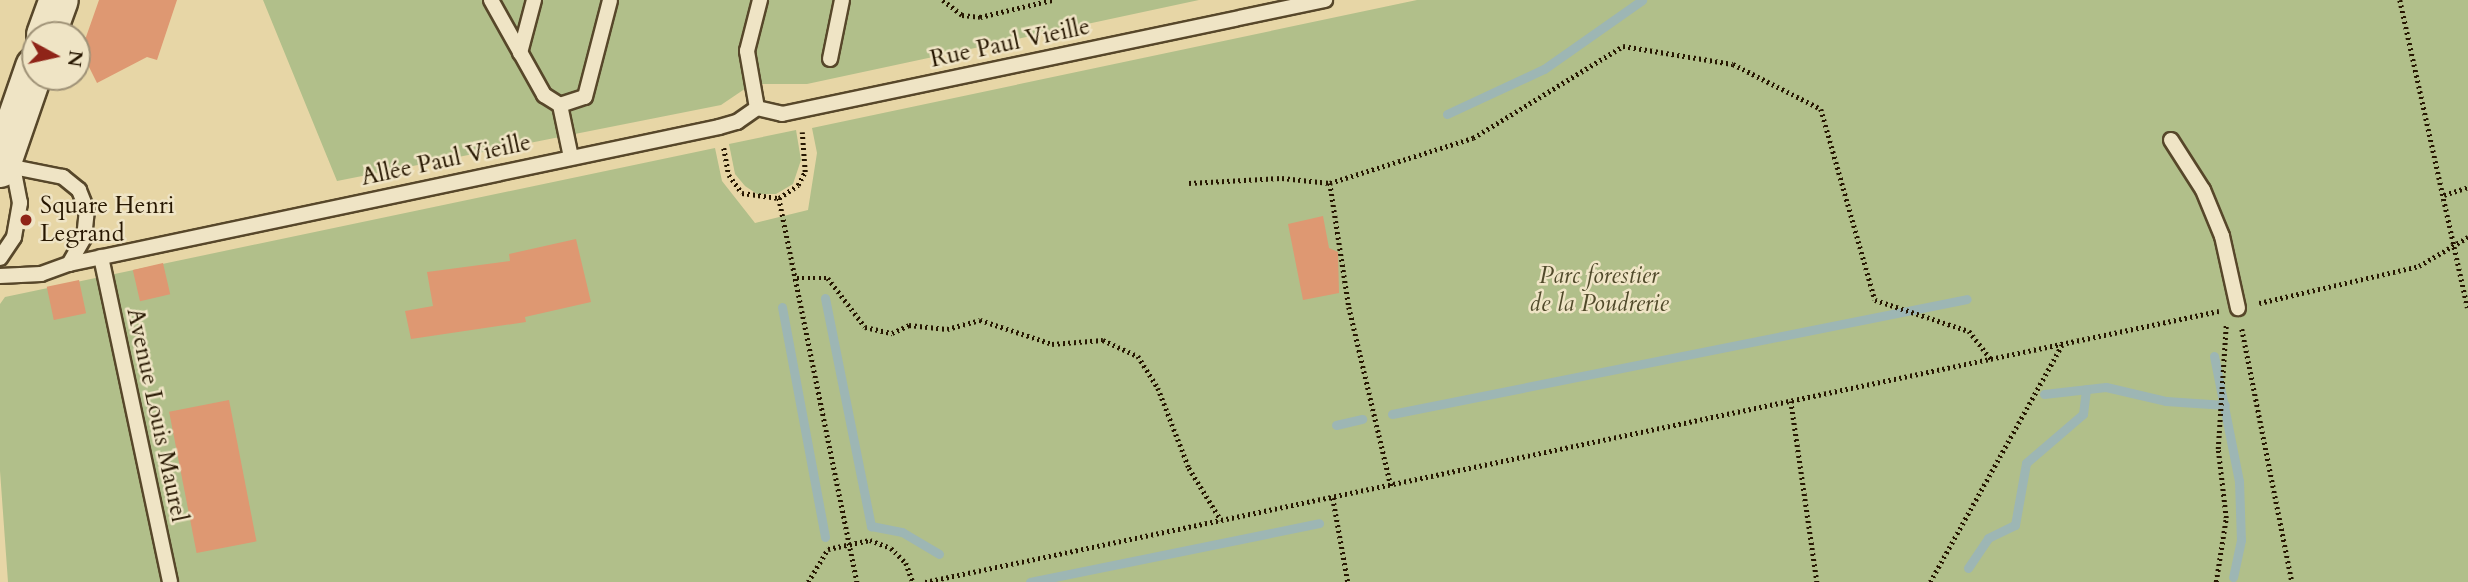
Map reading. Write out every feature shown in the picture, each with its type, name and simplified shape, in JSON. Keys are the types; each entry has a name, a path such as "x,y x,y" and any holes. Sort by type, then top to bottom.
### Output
{"main road":[{"path":"51,21 59,0"},
{"path":"5,166 28,91"}],"lane":[{"path":"491,0 544,95 560,106 571,157"},
{"path":"520,53 534,0"},
{"path":"560,106 585,97 610,0"},
{"path":"757,108 747,51 760,0"},
{"path":"830,59 842,0"},
{"name":"Rue Paul Vieille","path":"827,105 1325,0"},
{"name":"Allée Paul Vieille","path":"69,264 719,127 757,108 798,110 827,105"},
{"path":"2171,140 2203,190 2222,236 2238,308"},
{"path":"0,258 19,220 5,166 62,177 79,190 88,210 85,228 69,264 41,274 0,275"},
{"name":"Avenue Louis Maurel","path":"101,257 170,582"}],"path":[{"path":"943,0 962,15 980,17 1052,0"},
{"path":"2400,0 2468,308"},
{"path":"1189,183 1282,178 1330,183 1473,138 1623,46 1733,64 1821,109 1875,300 1969,331 1991,359"},
{"path":"719,127 729,175 742,193 779,198 798,185 805,172 798,110"},
{"path":"1330,183 1349,307 1391,486"},
{"path":"2444,195 2468,187"},
{"path":"779,198 857,582"},
{"path":"2292,582 2238,308 2419,266 2454,242 2468,237"},
{"path":"797,278 828,278 865,327 892,334 909,325 947,329 980,320 1052,344 1103,340 1138,356 1158,388 1189,468 1221,521"},
{"path":"925,582 2226,310 2218,449 2226,518 2216,582"},
{"path":"1930,582 2062,344"},
{"path":"1791,401 1817,582"},
{"path":"1333,498 1349,582"},
{"path":"808,582 828,549 847,541 870,540 891,548 906,564 913,582"}],"green space":[{"path":"263,0 1199,0 807,84 752,84 721,105 337,181"},
{"name":"Parc forestier de la Poudrerie","path":"1417,0 2468,0 2468,582 8,582 0,471 0,304 5,297 715,148 722,181 755,223 808,210 817,153 812,128"},
{"path":"796,130 801,160 793,184 776,194 757,194 745,186 735,174 729,144"}],"building":[{"path":"99,0 177,0 157,60 147,57 97,83 91,71 91,23"},
{"path":"1323,216 1329,248 1338,252 1339,293 1303,300 1288,224"},
{"path":"576,239 591,302 525,317 526,322 411,339 405,311 433,306 427,272 510,261 509,254"},
{"path":"163,263 170,294 140,301 133,270"},
{"path":"79,280 86,313 54,320 47,287"},
{"path":"229,400 256,541 197,553 169,412"}],"waterway":[{"path":"1447,114 1544,69 1642,0"},
{"path":"825,298 871,526 902,532 939,554"},
{"path":"1392,414 1967,299"},
{"path":"782,307 825,537"},
{"path":"2214,356 2239,481 2241,540 2233,577"},
{"path":"2044,394 2106,387 2166,401 2225,405"},
{"path":"1968,568 1988,538 2015,525 2026,463 2083,414 2086,389"},
{"path":"1336,425 1362,419"},
{"path":"1030,582 1319,523"}],"place":[{"name":"Square Henri Legrand","path":"26,220"}]}
